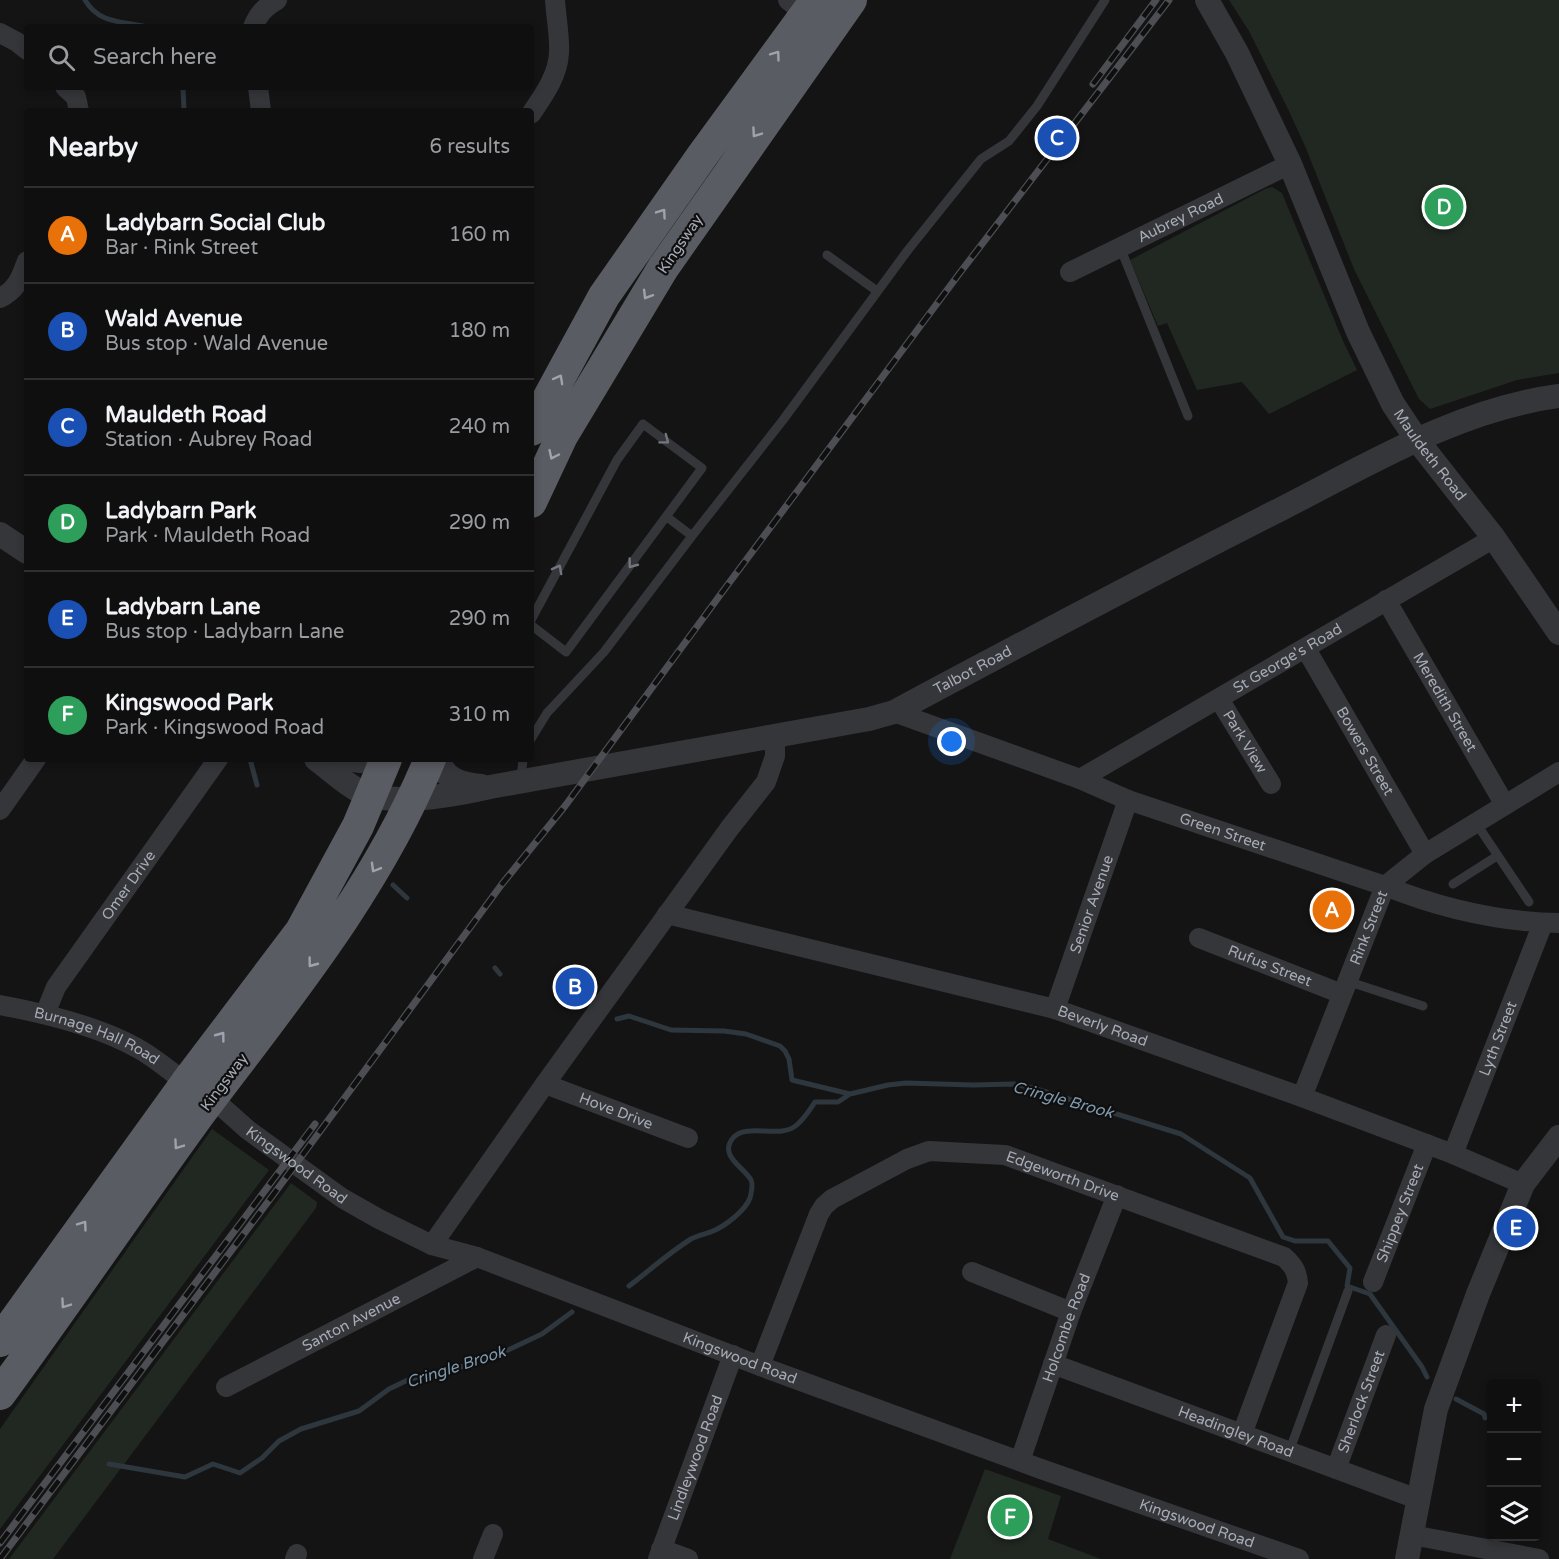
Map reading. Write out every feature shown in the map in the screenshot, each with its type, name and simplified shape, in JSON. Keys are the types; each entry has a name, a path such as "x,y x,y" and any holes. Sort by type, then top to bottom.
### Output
{"highway":[{"name":"Kingsway","path":"534,496 562,436 663,268 851,0"},
{"path":"534,424 604,296 702,156 803,5"},
{"name":"Kingsway","path":"0,1341 186,1083 301,931 344,882 384,782 408,762"},
{"name":"Kingsway","path":"384,782 424,762"},
{"name":"Kingsway","path":"0,1394 212,1098 347,916 374,872 384,782"}],"street":[{"path":"254,24 266,6 277,0"},
{"path":"534,109 548,88 559,54 555,0"},
{"name":"Mauldeth Road","path":"1207,0 1237,53 1290,164 1373,366 1393,404 1417,440 1494,538 1559,633"},
{"path":"0,33 24,48"},
{"path":"68,90 76,97 79,108"},
{"path":"258,90 261,108"},
{"name":"Aubrey Road","path":"1070,272 1290,164"},
{"path":"3,296 19,282 24,269"},
{"name":"Talbot Road","path":"362,762 384,782 453,795 775,737 894,712 1169,566 1417,440 1470,418 1529,400 1559,396"},
{"path":"0,534 24,550"},
{"name":"St George's Road","path":"1080,780 1494,538"},
{"name":"Meredith Street","path":"1386,600 1506,805"},
{"name":"Bowers Street","path":"1305,649 1425,854"},
{"name":"Park View","path":"1219,699 1271,784"},
{"name":"Green Street","path":"894,712 1080,780 1128,800 1415,898 1485,916 1551,923"},
{"path":"432,1245 545,1084 729,829 766,782 775,756 775,737"},
{"path":"0,810 34,762"},
{"name":"Omer Drive","path":"45,1014 56,987 216,762"},
{"path":"320,762 354,788 384,782"},
{"path":"344,762 384,782"},
{"name":"Talbot Road","path":"440,762 444,771 453,780 490,787"},
{"name":"Rink Street","path":"1302,1097 1385,886 1425,854 1559,771"},
{"name":"Senior Avenue","path":"1055,1009 1128,800"},
{"name":"Beverly Road","path":"668,914 1055,1009 1302,1097 1453,1154 1523,1184"},
{"name":"Lyth Street","path":"1453,1154 1551,923"},
{"name":"Rufus Street","path":"1199,938 1345,988"},
{"name":"Burnage Hall Road","path":"0,1005 45,1014 129,1044 186,1083"},
{"name":"Hove Drive","path":"545,1084 688,1138"},
{"name":"Kingswood Road","path":"212,1098 248,1130 342,1198 432,1245 477,1257 760,1366 1299,1559"},
{"path":"1407,1559 1436,1409 1478,1294 1523,1184 1559,1137"},
{"name":"Shippey Street","path":"1373,1282 1427,1144"},
{"name":"Edgeworth Drive","path":"760,1366 824,1206 832,1199 907,1159 929,1151 1005,1155 1284,1257 1293,1266 1298,1275 1298,1283 1242,1434"},
{"name":"Holcombe Road","path":"1020,1461 1071,1312 1117,1195"},
{"name":"Santon Avenue","path":"226,1387 477,1257"},
{"path":"972,1272 1071,1312"},
{"name":"Sherlock Street","path":"1336,1469 1386,1335"},
{"name":"Lindleywood Road","path":"660,1554 733,1355"},
{"name":"Headingley Road","path":"1053,1364 1420,1500"},
{"path":"483,1559 493,1534"},
{"path":"1412,1535 1539,1559"},
{"path":"660,1554 688,1559"}],"lane":[{"path":"534,734 547,713 604,652 783,420 877,291 981,159 1009,141 1030,115 1105,0"},
{"path":"1120,247 1188,416"},
{"path":"827,255 877,291"},
{"path":"534,616 617,460 643,424 702,468 566,652 534,625"},
{"path":"667,517 692,536"},
{"path":"520,783 523,762"},
{"path":"1476,823 1529,902"},
{"path":"1454,884 1497,856"},
{"path":"1345,988 1423,1006"},
{"path":"1289,1452 1348,1291"}],"shaded area":[{"path":"1229,0 1559,0 1559,373 1517,380 1430,409 1419,399 1354,269 1288,109 1249,31"},
{"path":"1272,187 1282,193 1357,370 1269,414 1242,382 1197,390 1167,323 1158,326 1130,260"},
{"path":"212,1129 269,1170 0,1529 0,1429"},
{"path":"291,1183 317,1202 316,1208 53,1559 9,1559"},
{"path":"985,1469 1061,1496 1048,1539 1101,1559 950,1559"}],"waterway":[{"path":"85,0 97,14 104,18 131,24"},
{"path":"183,90 184,108"},
{"path":"251,762 257,785"},
{"path":"393,885 407,898"},
{"path":"495,968 500,974"},
{"path":"617,1019 629,1016 671,1030 724,1031 746,1034 780,1046 789,1059 792,1080 850,1094"},
{"name":"Cringle Brook","path":"629,1286 691,1239 729,1222 747,1203 750,1198 751,1180 734,1161 729,1150 729,1144 739,1134 787,1130 800,1122 815,1102 838,1102 850,1094 888,1085 906,1083 1014,1084 1181,1134 1250,1178 1283,1237 1295,1241 1328,1241 1350,1268 1347,1286 1370,1294 1427,1377"},
{"name":"Cringle Brook","path":"109,1464 185,1477 213,1464 240,1473 262,1458 279,1441 301,1429 359,1411 389,1389 410,1379 469,1365 508,1350 542,1334 572,1312"},
{"name":"Cringle Brook","path":"1456,1399 1484,1414 1485,1418"}],"railway":[{"path":"1093,84 1156,0"},
{"path":"0,1559 279,1187 502,884 565,806 959,274 1169,0"},
{"path":"0,1543 315,1124"}],"place":[{"name":"Mauldeth Road","path":"1057,138"},
{"name":"Ladybarn Park","path":"1444,207"},
{"name":"Ladybarn Social Club","path":"1332,910"},
{"name":"Wald Avenue","path":"575,987"},
{"name":"Ladybarn Lane","path":"1516,1228"},
{"name":"Kingswood Park","path":"1010,1517"}]}
